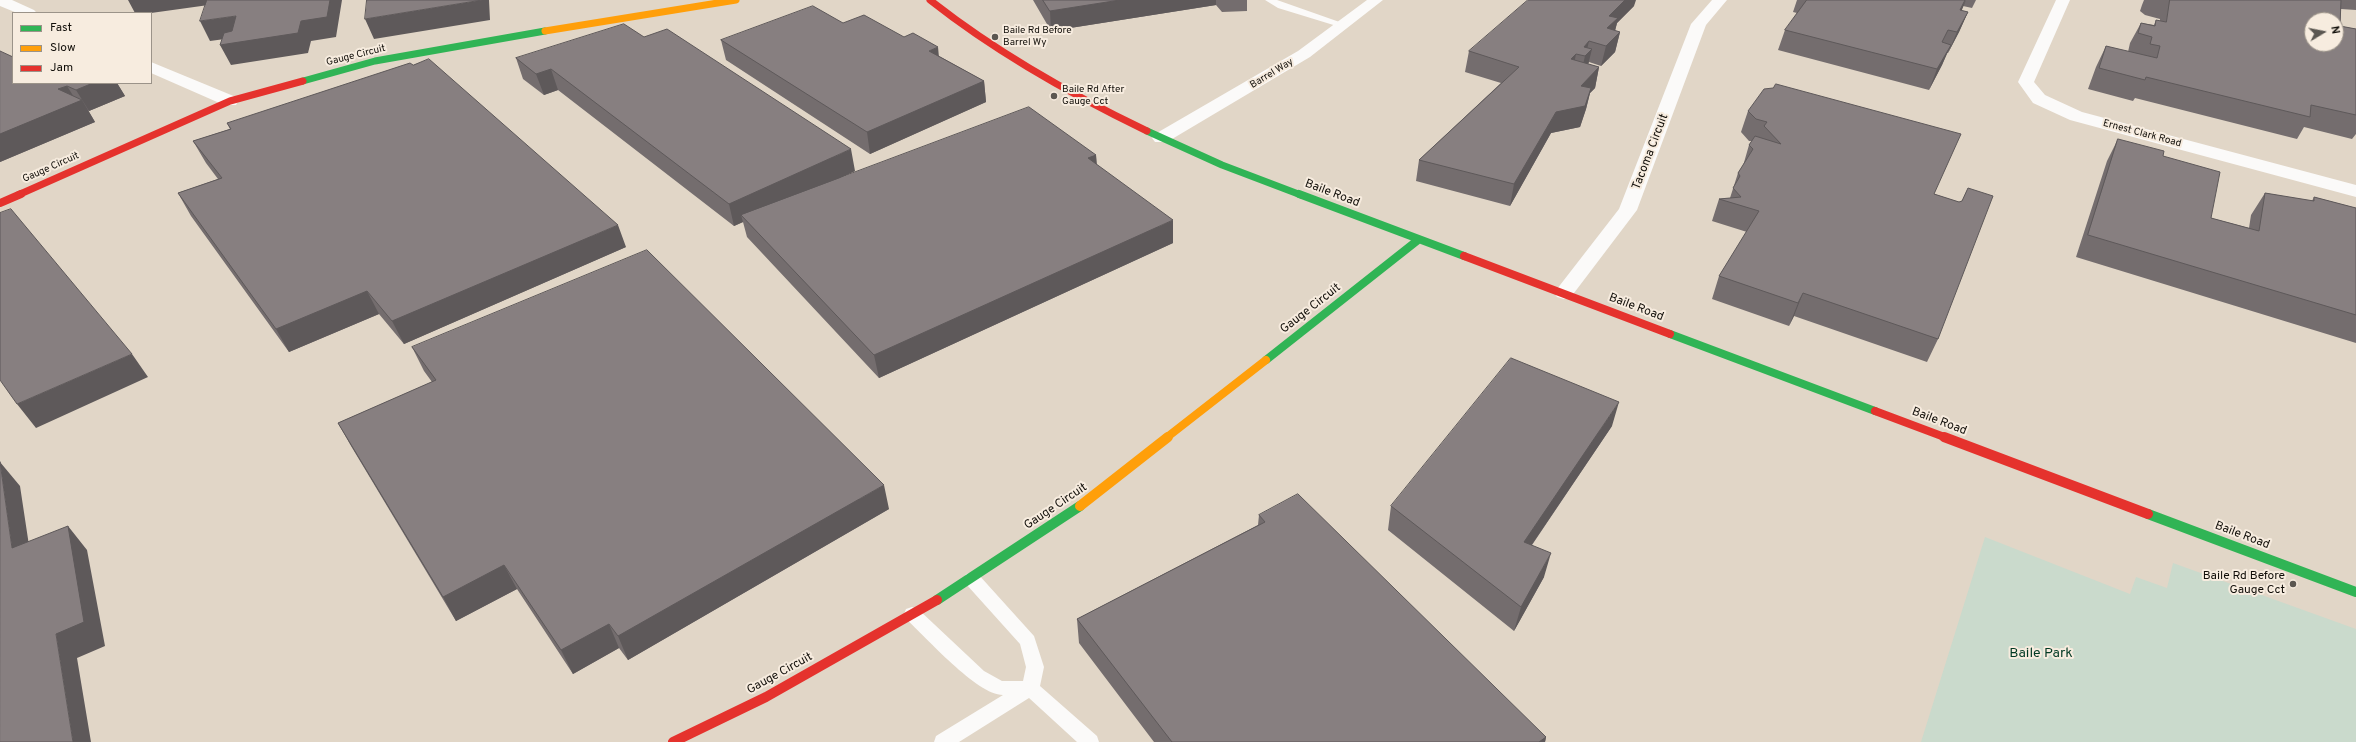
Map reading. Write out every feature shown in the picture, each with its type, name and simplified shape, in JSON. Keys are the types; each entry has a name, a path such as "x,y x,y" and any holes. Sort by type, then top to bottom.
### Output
{"street":[{"path":"0,0 27,12"},
{"name":"Gauge Circuit","path":"0,203 230,101 383,60 455,46 736,0"},
{"name":"Baile Road","path":"930,0 975,35 1025,68 1086,102 1222,165 2356,592"},
{"name":"Barrel Way","path":"1161,138 1282,68 1376,0"},
{"name":"Tacoma Circuit","path":"1564,293 1628,210 1699,24 1720,0"},
{"name":"Ernest Clark Road","path":"2063,0 2026,82 2039,99 2076,116 2356,191"},
{"path":"152,66 230,101"},
{"name":"Gauge Circuit","path":"673,742 766,697 972,579 1095,496 1418,240"}],"lane":[{"path":"1270,0 1281,6 1343,25"},
{"path":"943,742 1030,688 1035,667 1028,641 972,579"},
{"path":"912,614 978,676 1000,688 1030,688 1090,742"}],"shaded area":[{"path":"0,0 2356,0 2356,742 0,742"}],"green space":[{"name":"Baile Park","path":"1985,537 2130,594 2136,577 2167,588 2173,563 2356,629 2356,742 1921,742"}],"building":[{"path":"207,0 330,0 327,17 301,21 298,33 220,45 224,33 232,31 236,16 200,21"},
{"path":"367,0 482,0 365,19"},
{"path":"1043,0 1120,0 1050,11"},
{"path":"1528,0 1625,0 1609,16 1618,18 1607,28 1620,32 1606,46 1589,41 1584,47 1592,49 1585,56 1576,54 1571,59 1599,67 1581,86 1591,88 1585,106 1556,112 1514,184 1419,160 1519,67 1469,51"},
{"path":"1807,0 1965,0 1960,10 1968,12 1957,32 1948,30 1942,42 1951,45 1937,69 1785,30"},
{"path":"2170,0 2341,0 2341,12 2304,12 2304,52 2344,52 2344,27 2356,29 2356,115 2311,105 2310,117 2146,77 2145,80 2099,68 2106,46 2157,58 2160,46 2150,44 2152,37 2138,33 2141,23 2155,26 2156,20 2166,22"},
{"path":"813,6 843,23 864,15 904,37 913,33 938,47 929,51 984,81 867,132 721,40"},
{"path":"624,24 644,37 667,29 851,149 729,204 551,69 536,74 516,58"},
{"path":"0,51 12,57 12,84 91,84 76,90 67,86 58,89 82,100 0,134"},
{"path":"429,59 618,225 392,321 367,291 276,329 178,193 222,178 193,141 231,129 227,123 410,63 413,65"},
{"path":"1776,84 1961,134 1934,194 1959,202 1962,201 1968,188 1993,196 1938,339 1803,293 1798,303 1719,276 1759,211 1719,199 1741,197 1733,188 1740,176 1738,173 1753,149 1749,145 1755,136 1781,144 1764,126 1767,122 1756,119 1748,111 1764,89 1773,88"},
{"path":"1029,107 1096,155 1088,158 1173,220 874,355 741,215"},
{"path":"2118,139 2164,151 2163,156 2220,172 2211,218 2259,231 2265,193 2314,201 2314,197 2356,208 2356,315 2088,235"},
{"path":"11,209 132,354 17,404 0,380 0,213"},
{"path":"647,250 884,485 618,636 609,624 561,650 504,565 443,597 338,423 436,380 412,347"},
{"path":"1511,358 1619,402 1524,542 1551,553 1521,607 1391,506"},
{"path":"0,462 12,548 68,526 84,622 56,634 73,742 0,742"},
{"path":"1298,494 1546,737 1539,742 1172,742 1077,619 1265,522 1259,515"}],"traffic: fast":[{"path":"303,81 375,61 545,31"},
{"path":"1147,131 1222,165 1464,256"},
{"path":"1266,360 1418,240"},
{"path":"1670,334 1875,411"},
{"path":"937,600 1080,506"},
{"path":"2148,514 2356,592"}],"traffic: slow":[{"path":"545,31 736,0"},
{"path":"1080,506 1266,360"}],"traffic: jam":[{"path":"930,0 981,39 1034,73 1089,103 1147,131"},
{"path":"0,203 230,101 303,81"},
{"path":"1464,256 1670,334"},
{"path":"1875,411 2148,514"},
{"path":"673,742 766,697 937,600"}],"place":[{"name":"Baile Rd Before Barrel Wy","path":"995,37"},
{"name":"Baile Rd After Gauge Cct","path":"1054,96"},
{"name":"Baile Rd Before Gauge Cct","path":"2293,584"}]}
